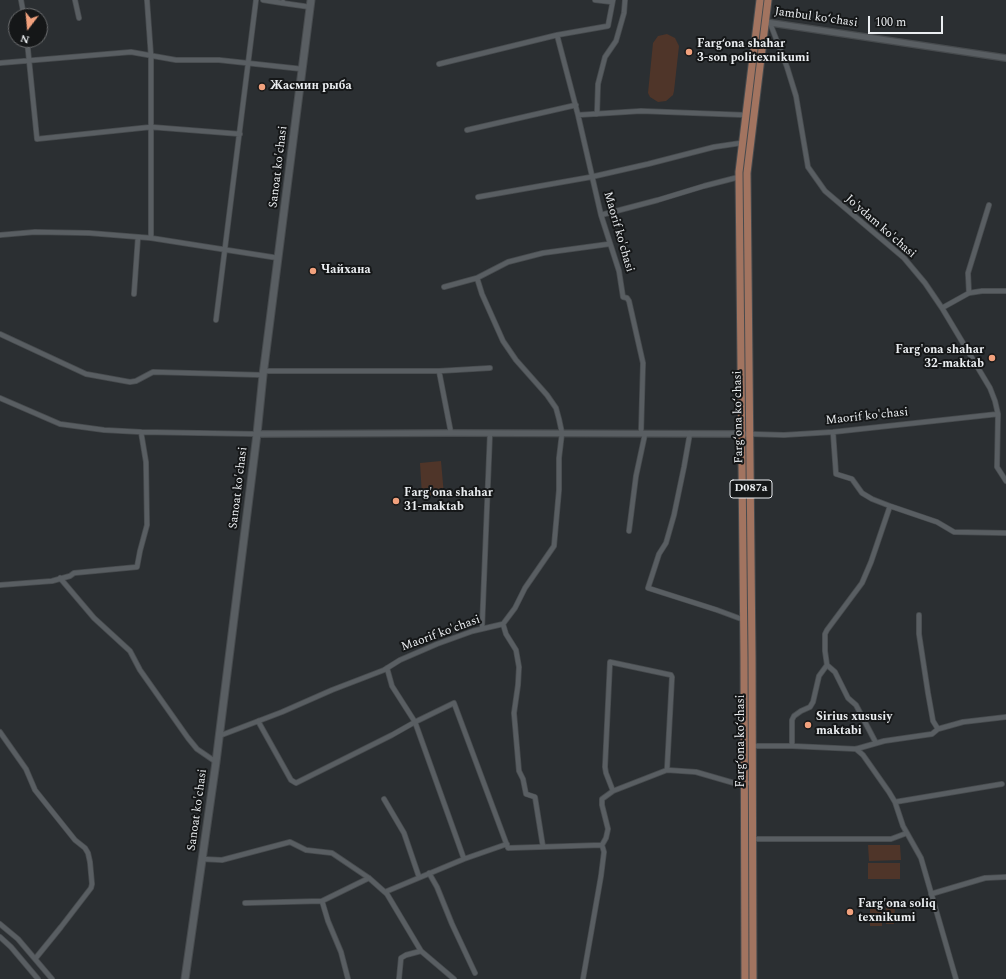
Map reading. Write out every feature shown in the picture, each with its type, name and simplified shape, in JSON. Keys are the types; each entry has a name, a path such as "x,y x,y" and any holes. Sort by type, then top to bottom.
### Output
{"main road":[{"name":"Fargʻona koʻchasi","path":"745,979 744,620 739,177 741,143 760,0"},
{"name":"Fargʻona koʻchasi","path":"753,979 753,746 747,173 768,22 768,0"},
{"name":"Sanoat ko'chasi","path":"185,979 216,762 218,736 257,434 263,373 311,3"},
{"path":"745,964 753,964"}],"street":[{"path":"75,0 79,18"},
{"path":"147,0 151,56 151,238"},
{"path":"216,320 256,0"},
{"path":"263,0 311,3"},
{"path":"439,64 557,35 608,26 612,1 595,0"},
{"path":"597,114 598,84 605,57 616,41 624,13 625,0"},
{"name":"Jambul koʻchasi","path":"768,22 1006,58"},
{"name":"Jo'ydam ko'chasi","path":"768,22 787,67 796,96 808,167 825,191 904,258 925,283 942,308 990,388 995,401 998,414 997,466 1006,481"},
{"name":"Maorif ko'chasi","path":"557,35 576,105 601,215 609,244 619,271 624,297 628,298 629,301 643,363 643,434"},
{"path":"28,48 37,139 151,127 240,134"},
{"path":"0,63 131,52 176,60 219,60 302,69"},
{"path":"467,130 576,105"},
{"path":"578,115 641,111 745,115"},
{"path":"478,197 591,176 648,164 714,147 741,143"},
{"path":"601,215 739,177"},
{"path":"969,293 968,273 989,205"},
{"path":"0,235 43,232 89,233 151,238 278,258"},
{"path":"134,294 138,237"},
{"path":"444,287 477,278 508,262 543,253 609,244"},
{"path":"477,278 482,294 503,341 516,360 552,402 558,414 562,433 559,458 559,490 554,546 526,588 515,608 503,624 506,634 516,650 519,667 514,713 519,771 524,778 526,794 535,797 543,847"},
{"path":"942,308 969,293 982,291 1006,291"},
{"path":"0,334 86,374 130,382 136,381 153,372 263,373 438,371 490,368"},
{"path":"438,371 451,433"},
{"path":"0,398 60,424 104,430 141,432 257,434"},
{"name":"Maorif ko'chasi","path":"257,434 690,433 784,435 832,432 998,414"},
{"path":"0,585 52,580 70,576 74,573 137,567 147,525 146,462 141,432"},
{"path":"832,432 836,474 852,480 862,493 872,499 937,522 954,532 1006,533"},
{"path":"482,629 490,433"},
{"path":"690,433 674,515 666,543 659,554 648,588 744,620"},
{"path":"629,531 643,434"},
{"path":"876,743 856,705 848,698 835,672 827,665 825,634 862,583 871,562 890,506"},
{"path":"60,578 94,618 130,651 140,670 188,738 197,749 216,762"},
{"path":"919,615 919,634 928,693 933,721 938,729"},
{"name":"Maorif ko'chasi","path":"218,736 282,712 387,668 400,660 437,644 473,631 503,624"},
{"path":"614,792 605,767 610,662 671,675 667,770"},
{"path":"792,746 792,720 794,716 810,707 813,702 819,676 827,665"},
{"path":"387,668 392,686 415,722 464,859"},
{"path":"258,721 291,780 296,782 454,703 508,848 602,845"},
{"path":"753,746 856,749 876,743 932,734 938,729 963,722 1006,717"},
{"path":"0,732 26,769 35,790 75,840 85,848 90,862 91,888 35,959"},
{"path":"856,749 863,755 889,792 895,802 903,826 922,858 956,979"},
{"path":"583,979 601,876 604,852 602,845 606,838 608,829 602,799 614,792 667,770 696,772 730,782 753,783"},
{"path":"895,802 1002,784"},
{"path":"384,799 404,833 419,877"},
{"path":"753,840 891,839 907,833"},
{"path":"202,859 222,860 290,842 306,850 332,853 369,878 384,892 397,909 421,951 454,979"},
{"path":"384,892 464,859 507,844"},
{"path":"429,873 437,887 452,924 475,973"},
{"path":"931,894 980,880 1006,877"},
{"path":"245,903 322,902 369,878"},
{"path":"322,902 341,952 348,979"},
{"path":"0,924 18,939 52,979"},
{"path":"0,937 11,947 38,979"},
{"path":"11,947 18,939"},
{"path":"398,979 401,958 421,951"}],"shaded area":[{"path":"667,34 675,38 679,46 674,91 673,95 666,101 658,102 650,97 648,93 653,43 658,36"},
{"path":"441,461 444,495 422,496 420,463"},
{"path":"868,845 900,845 901,860 869,861"},
{"path":"868,863 900,863 900,879 868,879"},
{"path":"870,906 882,906 882,926 870,926"},
{"path":"886,907 895,907 894,924 886,924"}],"place":[{"name":"Farg‘ona shahar 3-son politexnikumi","path":"689,52"},
{"name":"Жасмин рыба","path":"262,87"},
{"name":"Чайхана","path":"313,271"},
{"name":"Farg'ona shahar 32-maktab","path":"992,358"},
{"name":"Farg'ona shahar 31-maktab","path":"396,501"},
{"name":"Sirius xususiy maktabi","path":"808,725"},
{"name":"Farg'ona soliq texnikumi","path":"850,912"}]}
